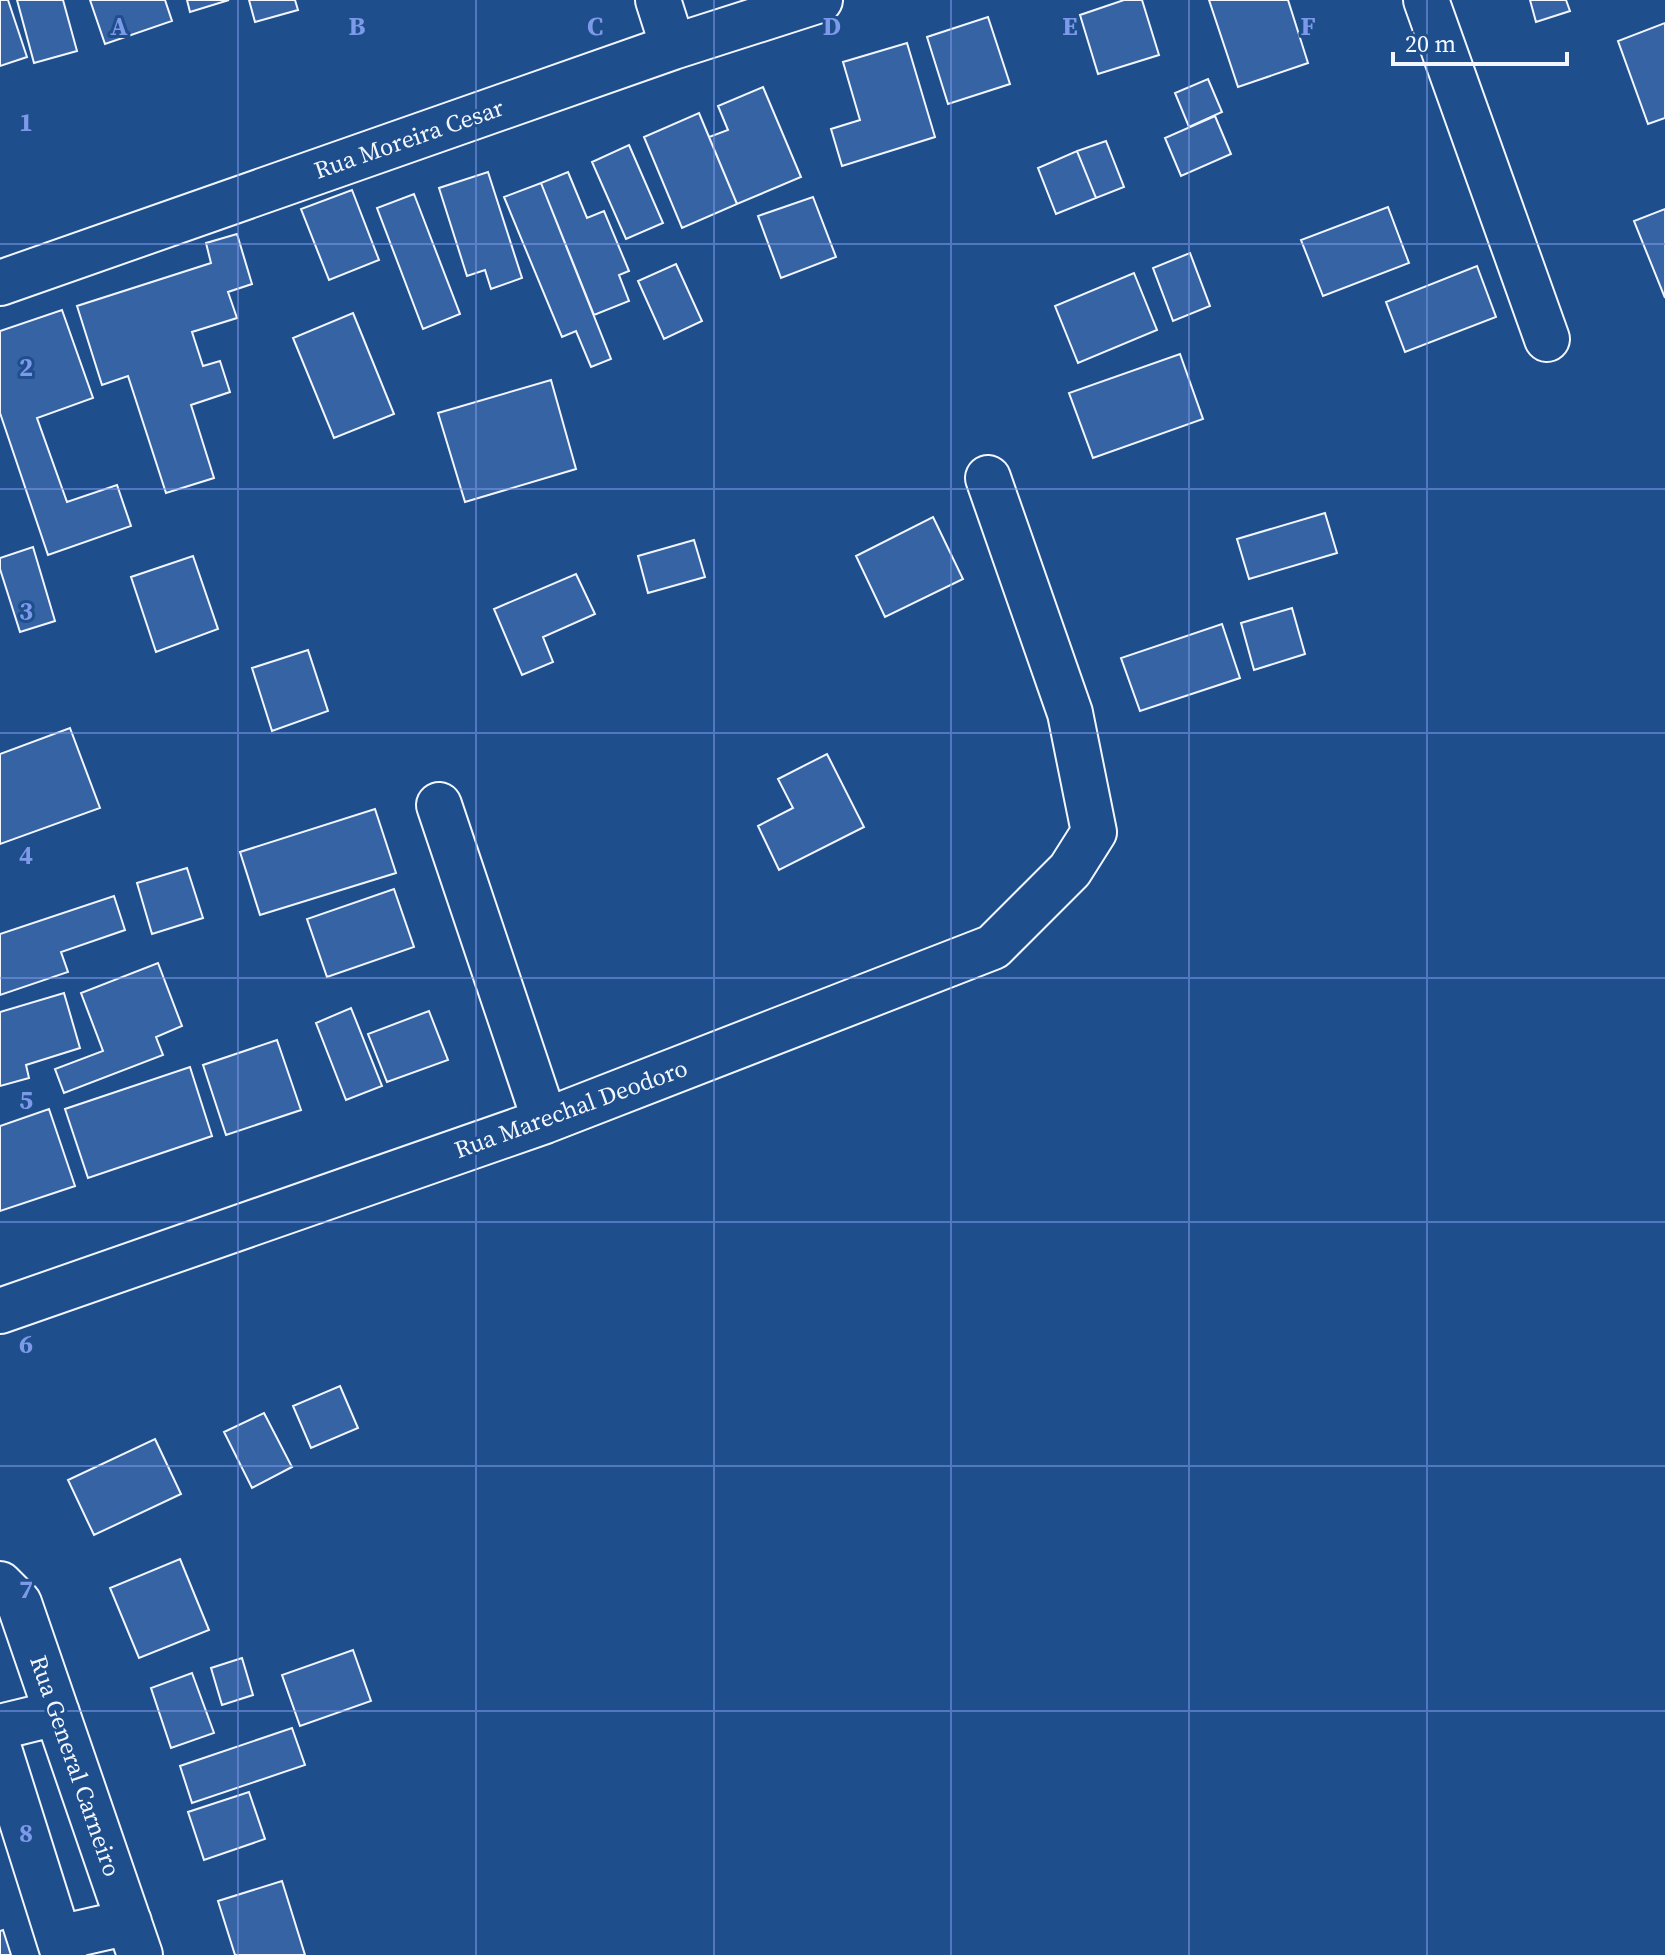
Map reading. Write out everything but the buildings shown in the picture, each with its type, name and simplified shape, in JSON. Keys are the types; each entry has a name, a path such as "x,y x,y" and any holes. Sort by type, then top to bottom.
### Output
{"street":[{"path":"658,0 673,47"},
{"name":"Rua Moreira Cesar","path":"0,283 673,47 820,0"},
{"path":"1426,0 1547,339"},
{"name":"Rua Marechal Deodoro","path":"0,1311 545,1121 993,947 1070,870 1094,832 1070,713 988,478"},
{"path":"439,805 545,1121"},
{"name":"Rua General Carneiro","path":"0,1584 19,1603 134,1939"},
{"path":"0,1727 57,1713"},
{"path":"0,1752 62,1947 134,1939"}]}
